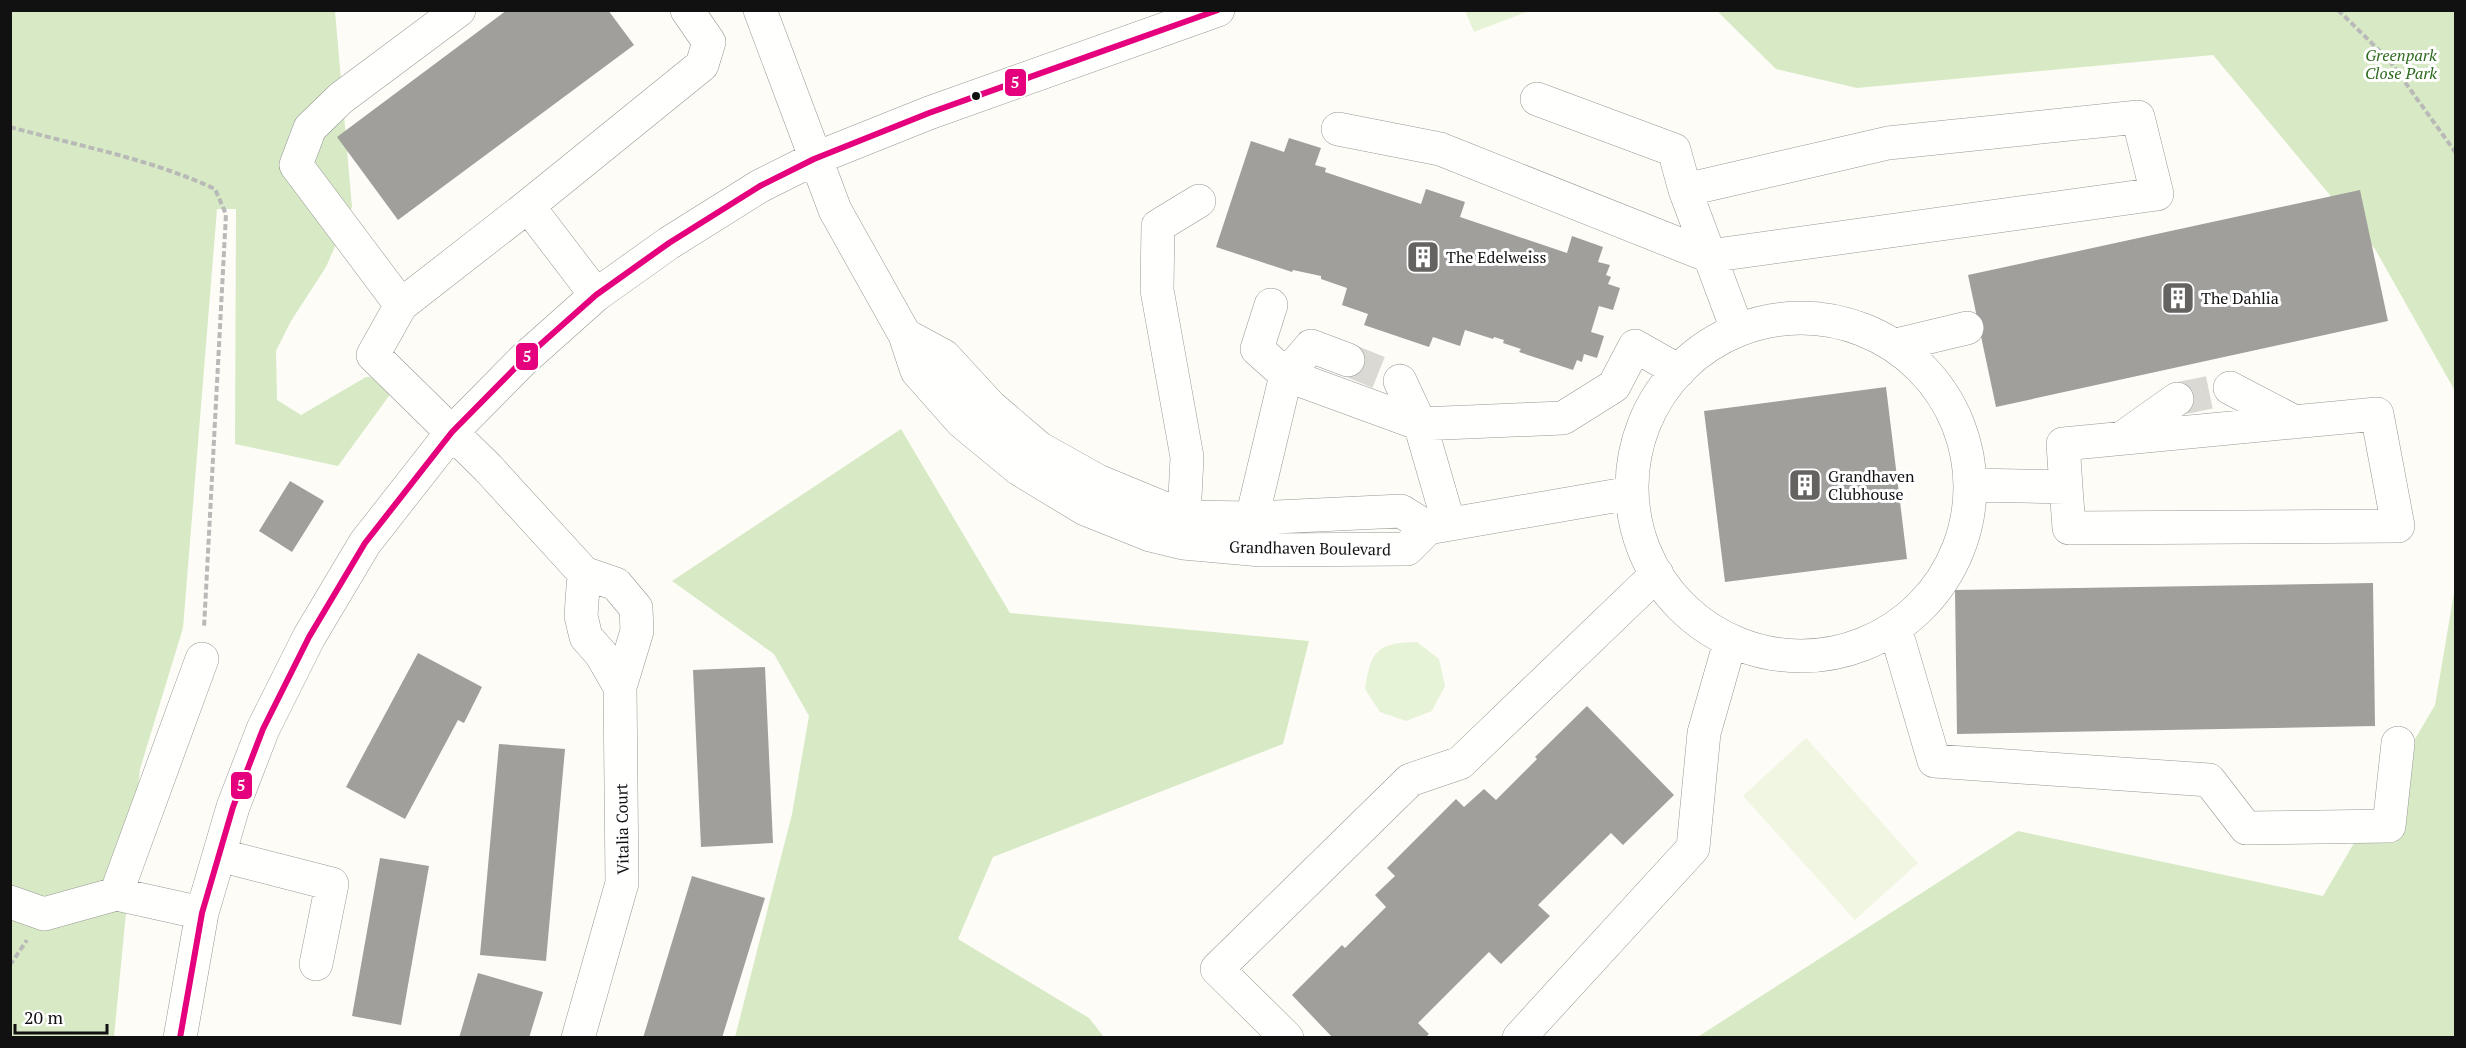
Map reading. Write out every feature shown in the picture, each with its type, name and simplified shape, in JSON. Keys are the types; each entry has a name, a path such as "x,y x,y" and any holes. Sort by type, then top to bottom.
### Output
{"street":[{"path":"459,10 341,98 310,128 296,165 401,305 702,65 709,42 687,10"},
{"name":"Grandhaven Boulevard","path":"760,10 834,210 905,335 944,356 990,406 1039,448 1184,530 1261,550 1407,549 1439,526"},
{"path":"180,1038 202,913 233,807 263,729 309,637 365,543 452,432 523,360 596,296 679,236 760,186 814,159 929,112 1218,10"},
{"path":"1537,99 1674,150 1685,190 1737,329"},
{"path":"1338,129 1440,149 1709,256 2157,194 2138,117 1888,143 1685,190"},
{"path":"1184,530 1187,457 1157,290 1158,226 1199,201"},
{"path":"528,206 596,296"},
{"name":"Vitalia Court","path":"401,305 374,355 452,432 584,573 616,584 636,608 637,631 620,687 622,883 578,1038"},
{"path":"1271,305 1257,349 1286,375 1420,424 1563,418 1614,386 1635,346 1679,371"},
{"path":"1790,317 1846,322 1896,345 1936,382 1962,431 1971,485 1963,540 1937,589 1895,628 1843,652 1786,656 1730,642 1683,609 1649,563 1631,493 1635,453 1655,401 1690,359 1737,329 1790,317"},
{"path":"1896,345 1967,328"},
{"path":"1252,518 1286,375 1311,346 1348,360"},
{"path":"1400,381 1420,424 1439,526 1631,493"},
{"path":"2230,388 2295,422"},
{"path":"2121,439 2177,399"},
{"path":"2377,414 2398,526 2069,528 2063,444 2295,422 2377,414"},
{"path":"1971,485 2066,487"},
{"name":"Grandhaven Boulevard","path":"1184,530 1252,518 1401,511 1439,526"},
{"name":"Vitalia Court","path":"584,573 581,616 586,638 601,654 620,687"},
{"path":"1287,1038 1217,969 1410,780 1460,764 1657,574"},
{"path":"1895,628 1934,760 2209,780 2246,828 2389,826 2398,744"},
{"path":"1519,1038 1693,848 1704,733 1730,642"},
{"path":"116,894 202,659"},
{"path":"219,855 332,884 316,964"},
{"path":"10,902 44,914 116,894 202,913"}],"path":[{"path":"2338,10 2389,60 2456,153"},
{"path":"10,128 169,170 203,183 215,189 226,214 202,659"}],"green space":[{"path":"10,11 335,11 352,207 326,267 291,321 276,351 277,400 301,415 366,377 402,378 338,466 235,444 236,209 217,209 183,628 140,769 114,1037 11,1037"},
{"path":"1465,11 1529,11 1474,32"},
{"name":"Greenpark Close Park","path":"1717,11 2455,11 2455,391 2375,249 2213,55 1857,88 1776,69"},
{"path":"901,429 1010,613 1309,641 1283,744 993,857 958,939 1089,1018 1104,1037 735,1037 792,814 809,716 774,654 672,581"},
{"path":"2455,587 2455,1037 1696,1038 2018,831 2323,896 2435,705"},
{"path":"1417,642 1439,659 1445,686 1432,711 1406,721 1380,712 1365,689 1370,665 1378,651 1393,644"},
{"path":"1806,738 1918,863 1855,920 1743,796"}],"building":[{"path":"507,10 608,10 634,45 398,220 337,137"},
{"name":"The Edelweiss","path":"1289,138 1321,148 1315,165 1326,168 1325,172 1421,204 1426,189 1465,202 1460,217 1567,253 1572,236 1603,247 1598,262 1610,265 1606,275 1611,277 1608,284 1620,288 1613,310 1599,306 1591,332 1604,336 1597,358 1584,354 1582,362 1577,360 1573,370 1519,352 1521,349 1503,343 1504,340 1465,330 1460,346 1433,337 1429,347 1364,325 1368,314 1342,305 1347,288 1321,279 1321,276 1293,270 1292,272 1216,247 1251,141 1284,152"},
{"name":"The Dahlia","path":"2360,190 2388,321 1996,407 1968,275"},
{"name":"Grandhaven Clubhouse","path":"1886,387 1907,559 1725,582 1704,411"},
{"path":"290,481 324,501 292,552 259,531"},
{"path":"2373,583 2375,726 1957,734 1955,590"},
{"path":"418,653 482,687 464,723 458,720 405,819 346,787"},
{"path":"765,667 773,843 701,847 693,670"},
{"path":"1587,706 1674,795 1623,845 1611,833 1538,905 1550,916 1501,964 1489,952 1418,1023 1429,1034 1425,1038 1333,1038 1292,995 1342,945 1345,948 1386,907 1375,895 1395,876 1387,868 1456,799 1464,807 1484,789 1496,800 1537,759 1535,757"},
{"path":"499,744 565,749 546,961 480,955"},
{"path":"380,858 429,866 401,1025 352,1016"},
{"path":"692,876 765,898 722,1038 643,1038"},
{"path":"478,973 543,992 529,1038 459,1038"}],"tunnel":[{"path":"1348,360 1400,381"},
{"path":"2177,399 2230,388"}],"transit line":[{"name":"5","path":"180,1038 202,913 233,807 263,729 309,637 365,543 452,432 523,360 596,295 669,243 760,186 814,159 929,113 1218,10"}],"place":[{"name":"The Edelweiss","path":"1423,257"},
{"name":"The Dahlia","path":"2178,298"},
{"name":"Grandhaven Clubhouse","path":"1805,485"}]}
